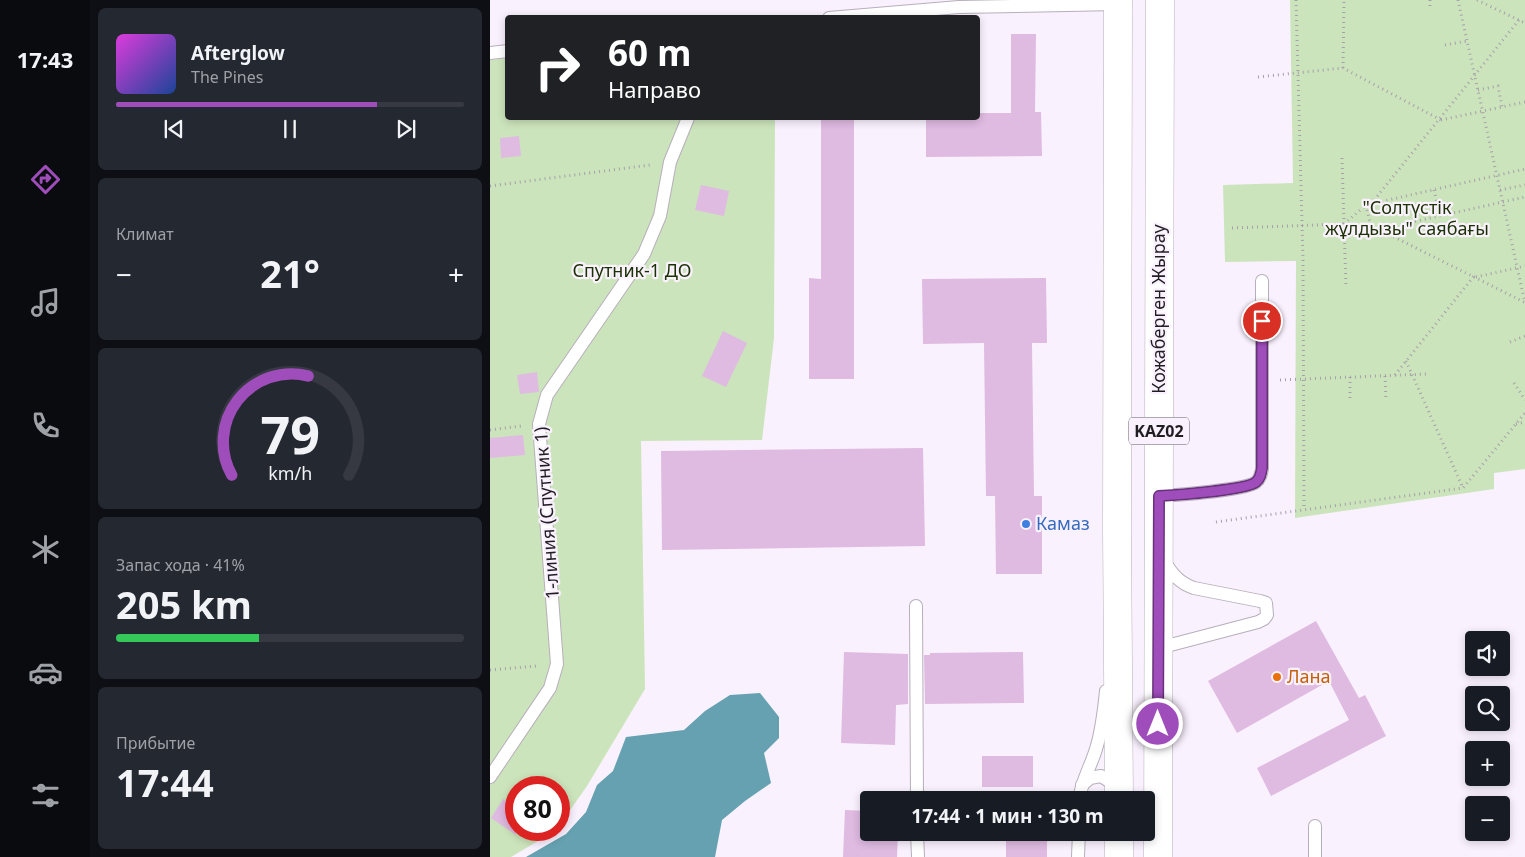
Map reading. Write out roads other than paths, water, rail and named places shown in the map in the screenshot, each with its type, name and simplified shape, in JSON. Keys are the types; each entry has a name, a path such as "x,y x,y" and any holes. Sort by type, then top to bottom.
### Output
{"highway":[{"name":"Кожаберген Жырау","path":"1158,857 1160,0"},
{"name":"KAZ02","path":"1118,2 1117,574 1119,791"},
{"path":"1119,841 1119,857"}],"lane":[{"path":"864,15 959,7 1118,2"},
{"path":"490,53 505,51"},
{"name":"1-линия (Спутник 1)","path":"490,777 550,688 557,664 539,424 547,395 644,254 660,216 670,162 687,120"},
{"path":"1159,496 1243,487 1257,482 1261,476 1262,281"},
{"path":"1158,648 1261,621 1266,617 1268,609 1266,604 1258,600 1194,588 1183,584 1170,570 1159,548"},
{"path":"1081,791 1097,748 1104,710 1117,574"},
{"path":"916,606 917,791"},
{"path":"1082,785 1090,778 1101,776 1112,783 1116,791"},
{"path":"1315,826 1315,857"},
{"path":"918,841 918,857"},
{"path":"1078,841 1078,857"}],"water":[{"path":"760,693 779,717 779,738 764,753 771,783 722,820 715,857 526,857 554,841 570,841 570,830 586,812 597,785 613,771 626,737 684,730 705,711 730,695"}],"place":[{"name":"Камаз","path":"1026,524"},
{"name":"Лана","path":"1277,677"}],"park label":[{"name":"\"Солтүстік жұлдызы\" саябағы","path":"1407,218"},
{"name":"Спутник-1 ДО","path":"632,271"}]}
